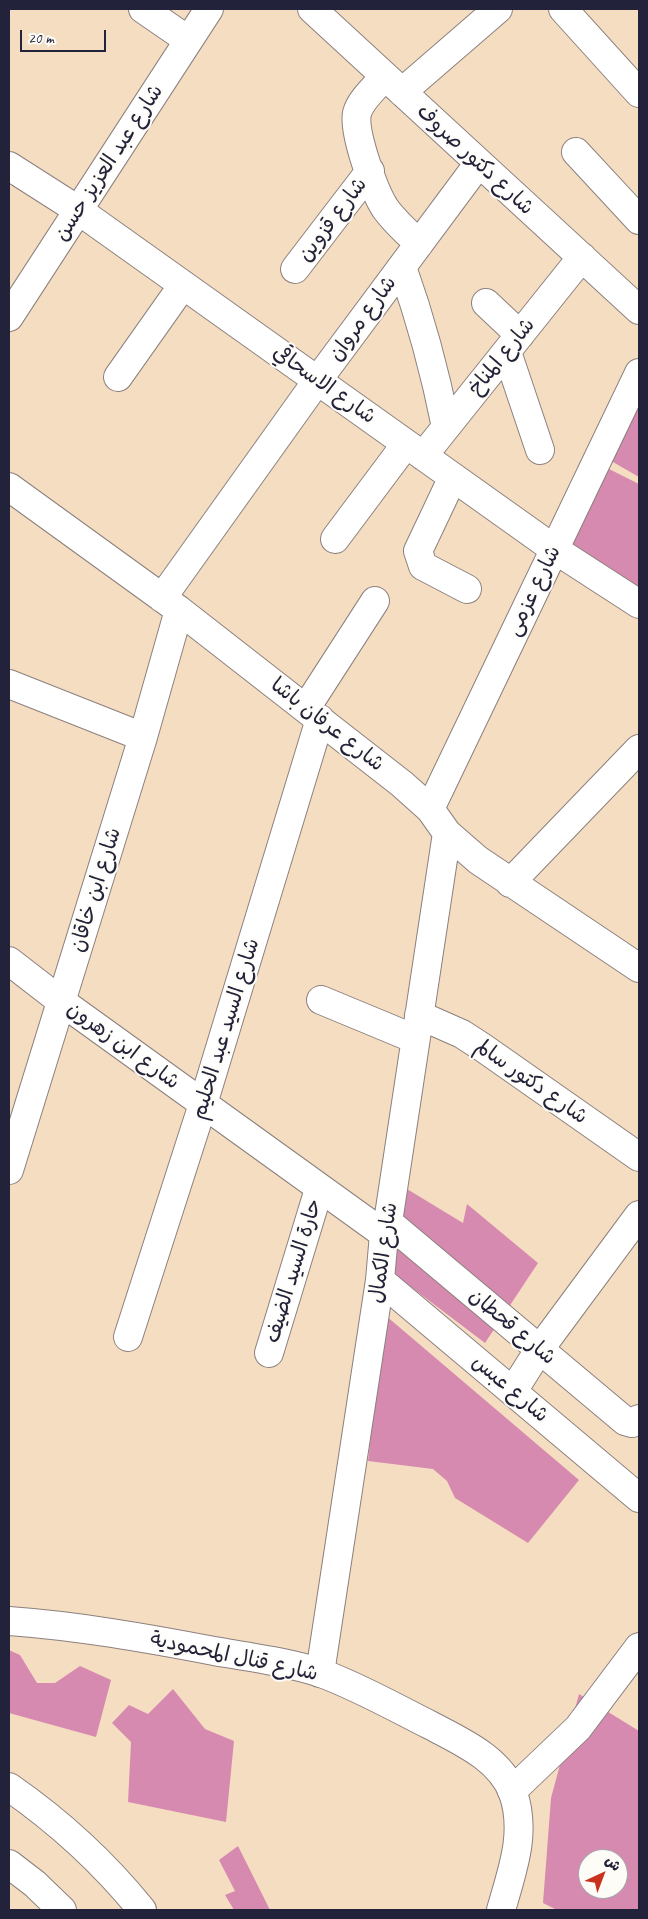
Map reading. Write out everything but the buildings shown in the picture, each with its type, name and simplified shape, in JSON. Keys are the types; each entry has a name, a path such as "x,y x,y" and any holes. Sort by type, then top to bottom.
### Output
{"street":[{"path":"143,9 188,40"},
{"name":"شارع عبد العزيز حسن","path":"9,317 209,9"},
{"name":"شارع دكتور صروف","path":"312,9 639,310"},
{"path":"419,244 386,209 370,171 357,128 357,112 363,101 394,84 498,9"},
{"path":"563,9 639,93"},
{"path":"576,152 639,220"},
{"name":"شارع مروان","path":"171,604 318,381 479,164"},
{"name":"شارع الاسحاقي","path":"9,166 78,210 554,549 639,604"},
{"name":"شارع قزوين","path":"296,269 370,171"},
{"name":"شارع المناخ","path":"335,539 414,450 446,427 582,258"},
{"path":"402,267 420,319 435,373 446,427"},
{"path":"118,376 183,285"},
{"path":"486,303 513,343 540,450"},
{"name":"شارع عزمى","path":"430,809 639,373"},
{"path":"453,477 418,551 423,566 467,589"},
{"name":"شارع عرفان باشا","path":"9,487 171,604 313,714 430,809 447,833 478,860 510,883 636,959"},
{"name":"شارع السيد عبد الحليم","path":"128,1337 203,1104 313,714 375,601"},
{"name":"شارع ابن خاقان","path":"9,1170 143,737 171,604"},
{"path":"9,684 143,737"},
{"path":"510,883 639,749"},
{"name":"شارع الكمال","path":"320,1673 447,833"},
{"name":"شارع ابن زهرون","path":"9,961 62,1002 319,1189 386,1228"},
{"name":"شارع دكتور سالم","path":"320,1000 417,1027 462,1034 639,1157"},
{"name":"حارة السيد الضيف","path":"269,1353 319,1189"},
{"path":"513,1391 539,1350 639,1215"},
{"name":"شارع قحطان","path":"386,1228 625,1421 632,1423 639,1419"},
{"name":"شارع عبس","path":"380,1280 639,1498"},
{"name":"شارع قنال المحمودية","path":"9,1621 102,1630 291,1665 320,1673 370,1694 466,1744 497,1769 512,1791 519,1818 518,1844 500,1910"},
{"path":"512,1791 578,1728 639,1647"},
{"path":"9,1787 54,1821 94,1858 142,1910"},
{"path":"9,1864 35,1884 62,1910"}]}
